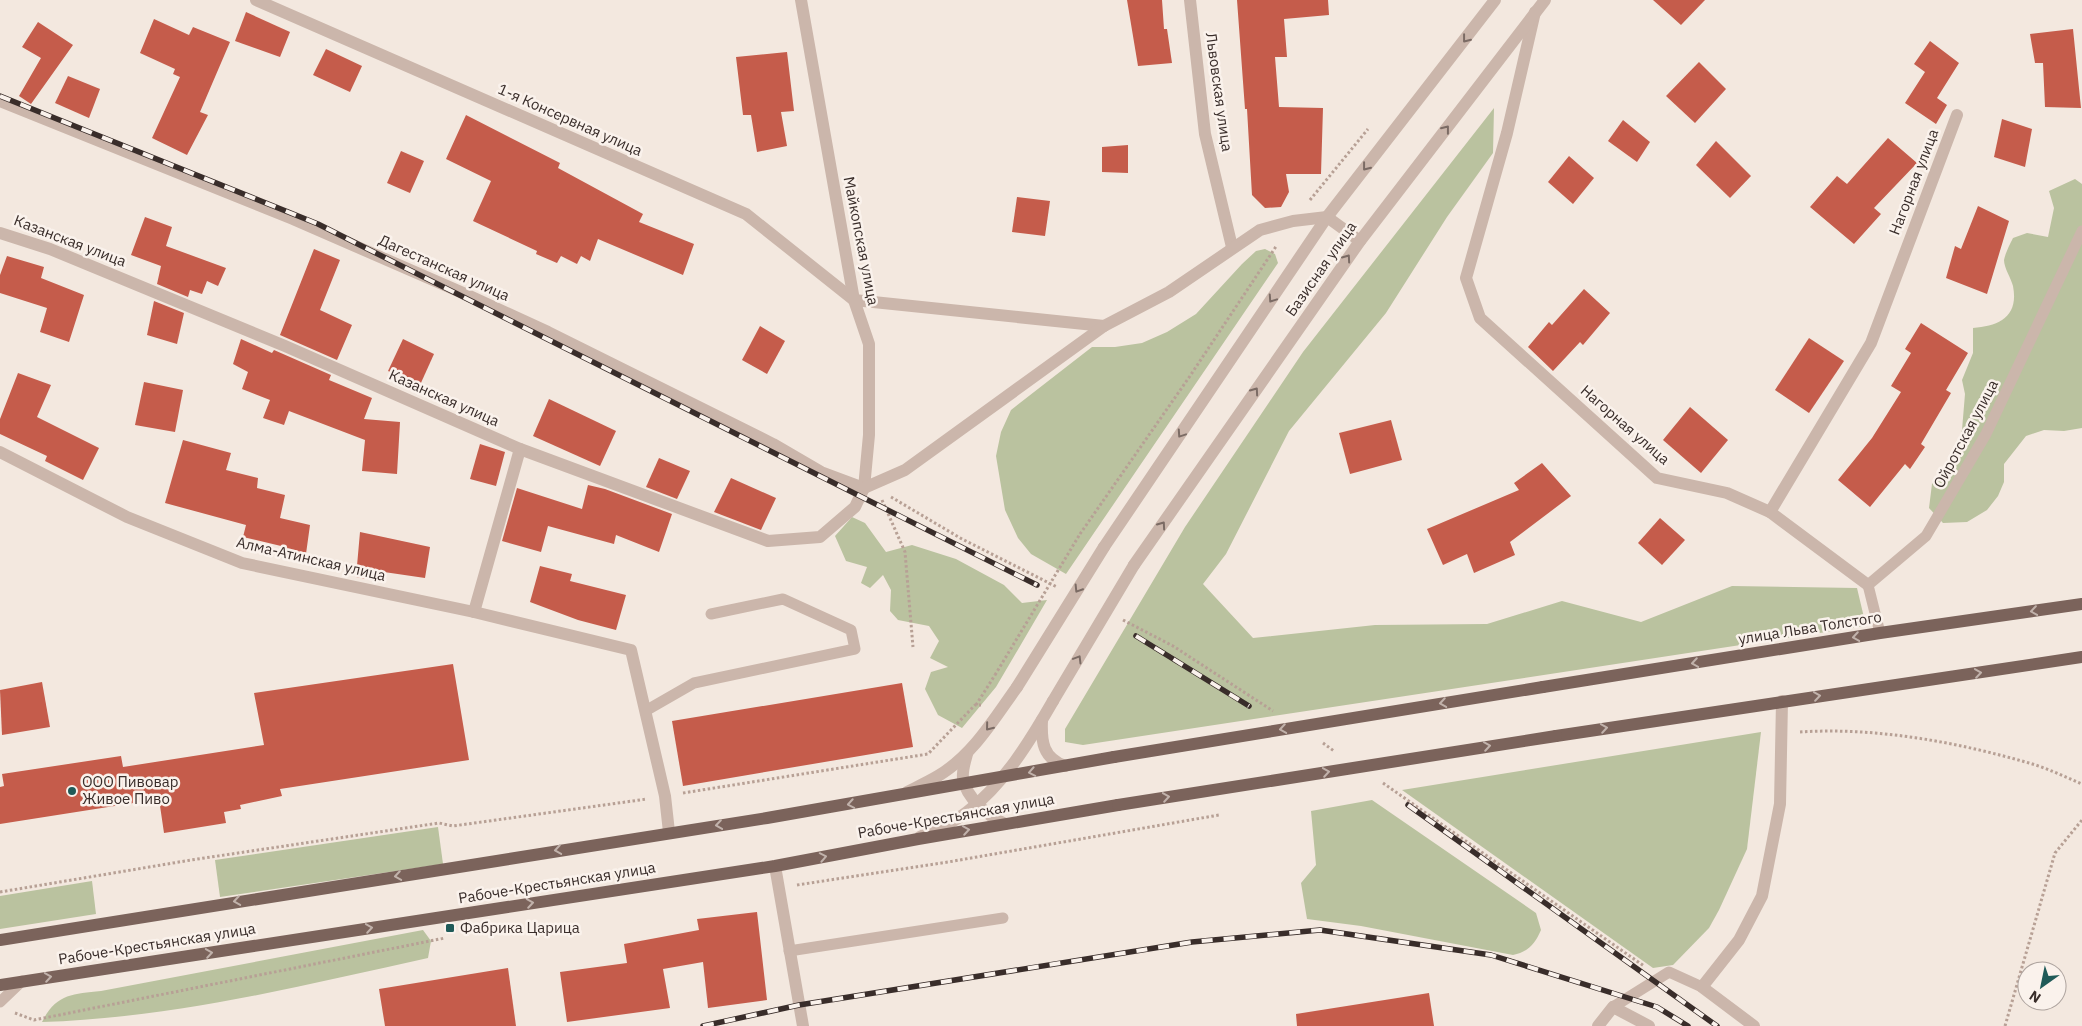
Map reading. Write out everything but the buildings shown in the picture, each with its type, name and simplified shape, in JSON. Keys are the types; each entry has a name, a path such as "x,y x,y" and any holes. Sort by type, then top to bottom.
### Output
{"main road":[{"name":"улица Льва Толстого","path":"1114,757 1880,633 2082,604"},
{"path":"1782,701 2082,658"},
{"name":"Рабоче-Крестьянская улица","path":"0,984 775,866 918,838 1118,805 1782,701"},
{"name":"Рабоче-Крестьянская улица","path":"0,940 899,796 1114,757"}],"street":[{"name":"1-я Консервная улица","path":"256,0 746,214 854,300"},
{"name":"Майкопская улица","path":"801,0 854,300 868,344 869,435 864,488"},
{"name":"Львовская улица","path":"1190,0 1205,134 1232,247"},
{"name":"Базисная улица","path":"899,796 938,776 967,754 1004,706 1104,547 1327,217 1495,0"},
{"name":"Базисная улица","path":"918,838 966,813 986,797 1001,778 1042,720 1134,565 1360,241 1544,0"},
{"name":"Нагорная улица","path":"1535,12 1507,133 1466,278 1480,318 1657,478 1727,493 1770,512 1870,343 1957,115"},
{"name":"Дагестанская улица","path":"0,102 293,219 464,293 548,332 773,444 821,472 864,488"},
{"path":"864,488 905,470 1104,326 1170,292 1232,247 1260,230 1293,221 1327,217 1360,241"},
{"name":"Казанская улица","path":"0,233 50,248 286,346 520,449 768,541 820,537 855,507 864,488"},
{"path":"854,300 1104,326"},
{"path":"474,612 520,449"},
{"name":"Алма-Атинская улица","path":"0,452 127,518 242,563 474,612 631,650 647,710"},
{"path":"1770,512 1868,585"},
{"path":"1754,1026 1702,986 1739,940 1762,896 1780,804 1782,701"},
{"path":"647,710 665,796 669,832"},
{"path":"1042,720 1042,746 1052,759 1065,766"},
{"path":"967,754 963,770 965,784 977,804 995,819 1005,824"},
{"path":"775,866 803,1026"},
{"path":"1598,1026 1613,1007 1649,1026"}],"lane":[{"name":"Ойротская улица","path":"1868,585 1926,536 1986,434 2082,231"},
{"path":"1868,585 1880,633"},
{"path":"647,710 694,683 855,650 852,630 783,599 711,614"},
{"path":"789,951 1003,918"},
{"path":"1613,1007 1669,972 1702,986"},
{"path":"0,1002 22,981"}],"path":[{"path":"864,488 880,490 884,508 905,552 913,646"},
{"path":"0,892 192,860 429,824 439,823 453,826 665,796 928,754 976,705 1080,534"},
{"path":"976,705 1004,706"},
{"path":"1782,733 1833,730 1931,741 2031,763 2082,784"},
{"path":"778,887 948,862 1219,815"},
{"path":"2005,1026 2055,853 2082,820"},
{"path":"9,1011 34,1020 451,937"}],"green space":[{"path":"1494,108 1493,153 1447,217 1386,313 1289,431 1226,554 1203,584 1253,638 1375,625 1487,624 1562,601 1641,622 1732,586 1857,588 1866,626 1083,745 1065,742 1065,729 1185,527 1303,352"},
{"path":"2075,179 2082,184 2082,428 2064,431 2044,430 2026,436 2004,464 2004,482 1998,496 1987,510 1967,522 1943,523 1929,508 1932,484 1943,468 1953,459 1962,430 1965,394 1962,380 1973,353 1973,328 1999,322 2010,312 2014,297 2013,286 2004,260 2010,243 2013,238 2027,233 2048,237 2054,208 2049,191"},
{"path":"1265,249 1275,254 1278,263 1066,574 1031,554 1018,538 1005,510 996,456 1001,432 1011,410 1092,347 1115,347 1142,343 1167,332 1196,314 1242,264 1256,251"},
{"path":"852,517 865,523 886,552 912,545 956,559 1004,585 1022,603 1047,600 996,687 962,728 938,715 925,689 931,672 948,667 930,658 939,641 929,626 898,620 890,611 891,590 883,575 870,588 861,583 867,567 846,561 835,536"},
{"path":"1761,732 1747,849 1709,928 1673,965 1653,968 1402,790"},
{"path":"1372,800 1536,913 1541,930 1533,943 1523,952 1513,955 1361,926 1307,919 1301,883 1316,865 1311,811"},
{"path":"438,827 443,864 220,897 215,860"},
{"path":"92,881 96,914 0,929 0,896"},
{"path":"423,930 431,941 428,958 284,990 188,1007 140,1014 42,1022 53,1006 66,997 73,995"}],"railway":[{"path":"0,96 318,224 1037,585"},
{"path":"1136,636 1249,706"},
{"path":"1408,805 1717,1026"},
{"path":"703,1026 799,1005 1192,942 1320,930 1491,955 1657,1007 1688,1026"}],"place":[{"name":"ООО Пивовар Живое Пиво","path":"72,791"},
{"name":"Фабрика Царица","path":"450,928"}]}
